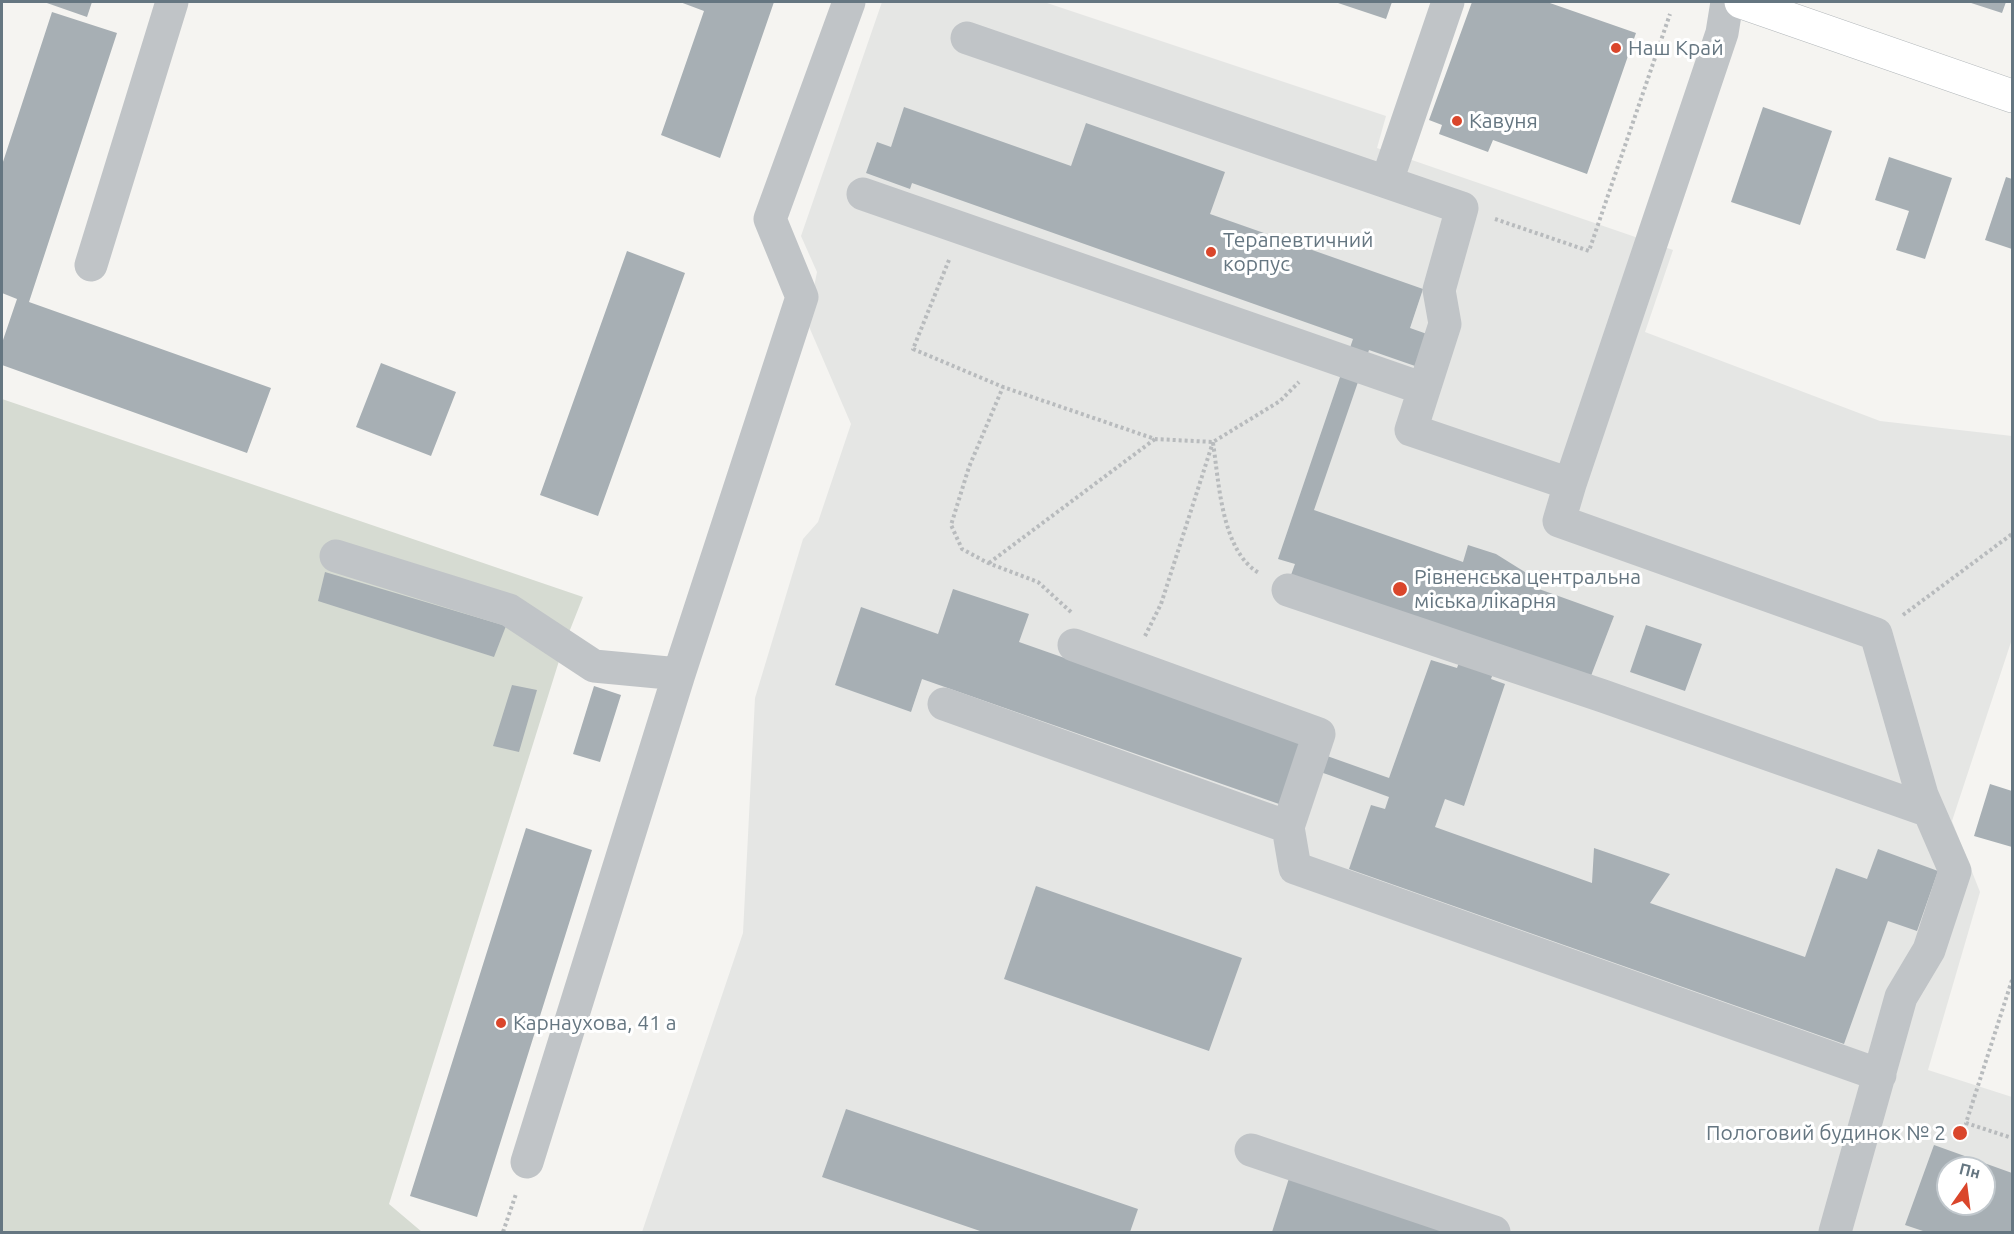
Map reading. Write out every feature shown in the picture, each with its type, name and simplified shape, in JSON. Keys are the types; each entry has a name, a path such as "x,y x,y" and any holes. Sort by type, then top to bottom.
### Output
{"main road":[{"path":"1741,2 2013,96"}],"lane":[{"path":"92,265 172,2"},
{"path":"527,1162 679,674 802,297 770,219 849,2"},
{"path":"1387,181 1448,2"},
{"path":"1727,2 1718,44 1559,520 1876,634 1929,811 1955,871 1929,950 1901,997 1835,1233"},
{"path":"967,38 1462,208 1439,290 1445,324 1411,430 1570,484"},
{"path":"863,194 1424,388"},
{"path":"336,556 509,610 594,666 679,674"},
{"path":"1288,590 1603,696 1929,811"},
{"path":"1074,645 1319,734 1288,827 1295,868 1880,1075"},
{"path":"944,704 1288,827"},
{"path":"1251,1150 1494,1233"}],"path":[{"path":"1462,208 1590,251 1671,14"},
{"path":"962,229 913,349 1003,387 1155,439 1213,442 1280,401 1302,379 1320,352"},
{"path":"1003,387 969,467 951,525 962,549 988,563 1038,582 1072,613"},
{"path":"988,563 1155,439"},
{"path":"1213,442 1225,524 1236,546 1253,570 1288,590"},
{"path":"1142,641 1161,604 1213,442"},
{"path":"1876,634 2013,534"},
{"path":"2013,980 1966,1123 2013,1138"},
{"path":"503,1233 527,1162"}],"shaded area":[{"name":"Рівненська центральна міська лікарня","path":"882,2 1044,2 1386,116 1377,148 1673,250 1645,332 1880,421 2012,436 2012,639 1952,821 1980,892 1928,1070 2012,1097 2012,1232 642,1232 743,933 755,698 803,539 818,522 851,424 807,322 817,272 801,236"},
{"path":"2,399 583,597 564,645 389,1204 422,1232 2,1232"}],"building":[{"path":"44,2 92,2 87,17"},
{"path":"680,2 774,2 720,158 661,135 704,11"},
{"path":"1335,2 1392,2 1386,19"},
{"path":"1472,2 1547,2 1636,33 1587,174 1493,140 1488,152 1439,134 1442,125 1429,120"},
{"path":"1968,2 2006,2 2002,13"},
{"path":"52,12 117,33 29,302 271,388 247,453 2,365 2,343 17,299 2,293 2,165"},
{"path":"904,107 1071,166 1086,123 1225,172 1210,214 1423,289 1410,328 1427,334 1415,366 1369,350 1314,510 1463,562 1468,545 1496,554 1528,574 1525,584 1614,616 1589,681 1501,650 1491,679 1505,684 1464,806 1445,799 1435,827 1592,883 1594,848 1670,874 1650,903 1805,957 1836,868 1867,879 1878,849 1938,871 1917,931 1888,921 1844,1044 1349,869 1371,805 1385,809 1389,797 1329,775 1294,763 1279,804 922,679 911,712 835,685 861,607 938,634 953,589 1029,614 1019,642 1301,741 1299,746 1389,778 1431,660 1457,668 1468,638 1291,575 1295,564 1278,559 1353,339 912,183 910,189 866,173 877,142 891,147"},
{"path":"1763,107 1832,131 1800,225 1731,202"},
{"path":"1889,157 1952,178 1925,259 1896,250 1909,211 1875,200"},
{"path":"2006,177 2012,179 2012,249 1985,240"},
{"path":"627,251 685,273 598,516 540,495"},
{"path":"381,363 456,392 431,456 356,427"},
{"path":"325,572 506,626 494,657 318,601"},
{"path":"1646,625 1702,644 1685,691 1630,672"},
{"path":"512,685 537,690 519,752 493,746"},
{"path":"594,686 621,695 600,762 573,754"},
{"path":"1990,784 2012,791 2012,847 1974,836"},
{"name":"Карнаухова, 41 а","path":"526,828 592,850 477,1217 410,1196"},
{"path":"1036,886 1242,958 1209,1051 1004,979"},
{"path":"846,1109 1138,1209 1130,1232 983,1232 822,1177"},
{"path":"1934,1145 1965,1156 1936,1156 1936,1216 1996,1216 1996,1167 2012,1173 2012,1232 1926,1232 1905,1225"},
{"path":"1290,1175 1456,1232 1272,1232"}],"place":[{"name":"Наш Край","path":"1616,48"},
{"name":"Кавуня","path":"1457,121"},
{"name":"Терапевтичний корпус","path":"1211,252"},
{"name":"Рівненська центральна міська лікарня","path":"1400,589"},
{"name":"Карнаухова, 41 а","path":"501,1023"},
{"name":"Пологовий будинок № 2","path":"1960,1133"}]}
